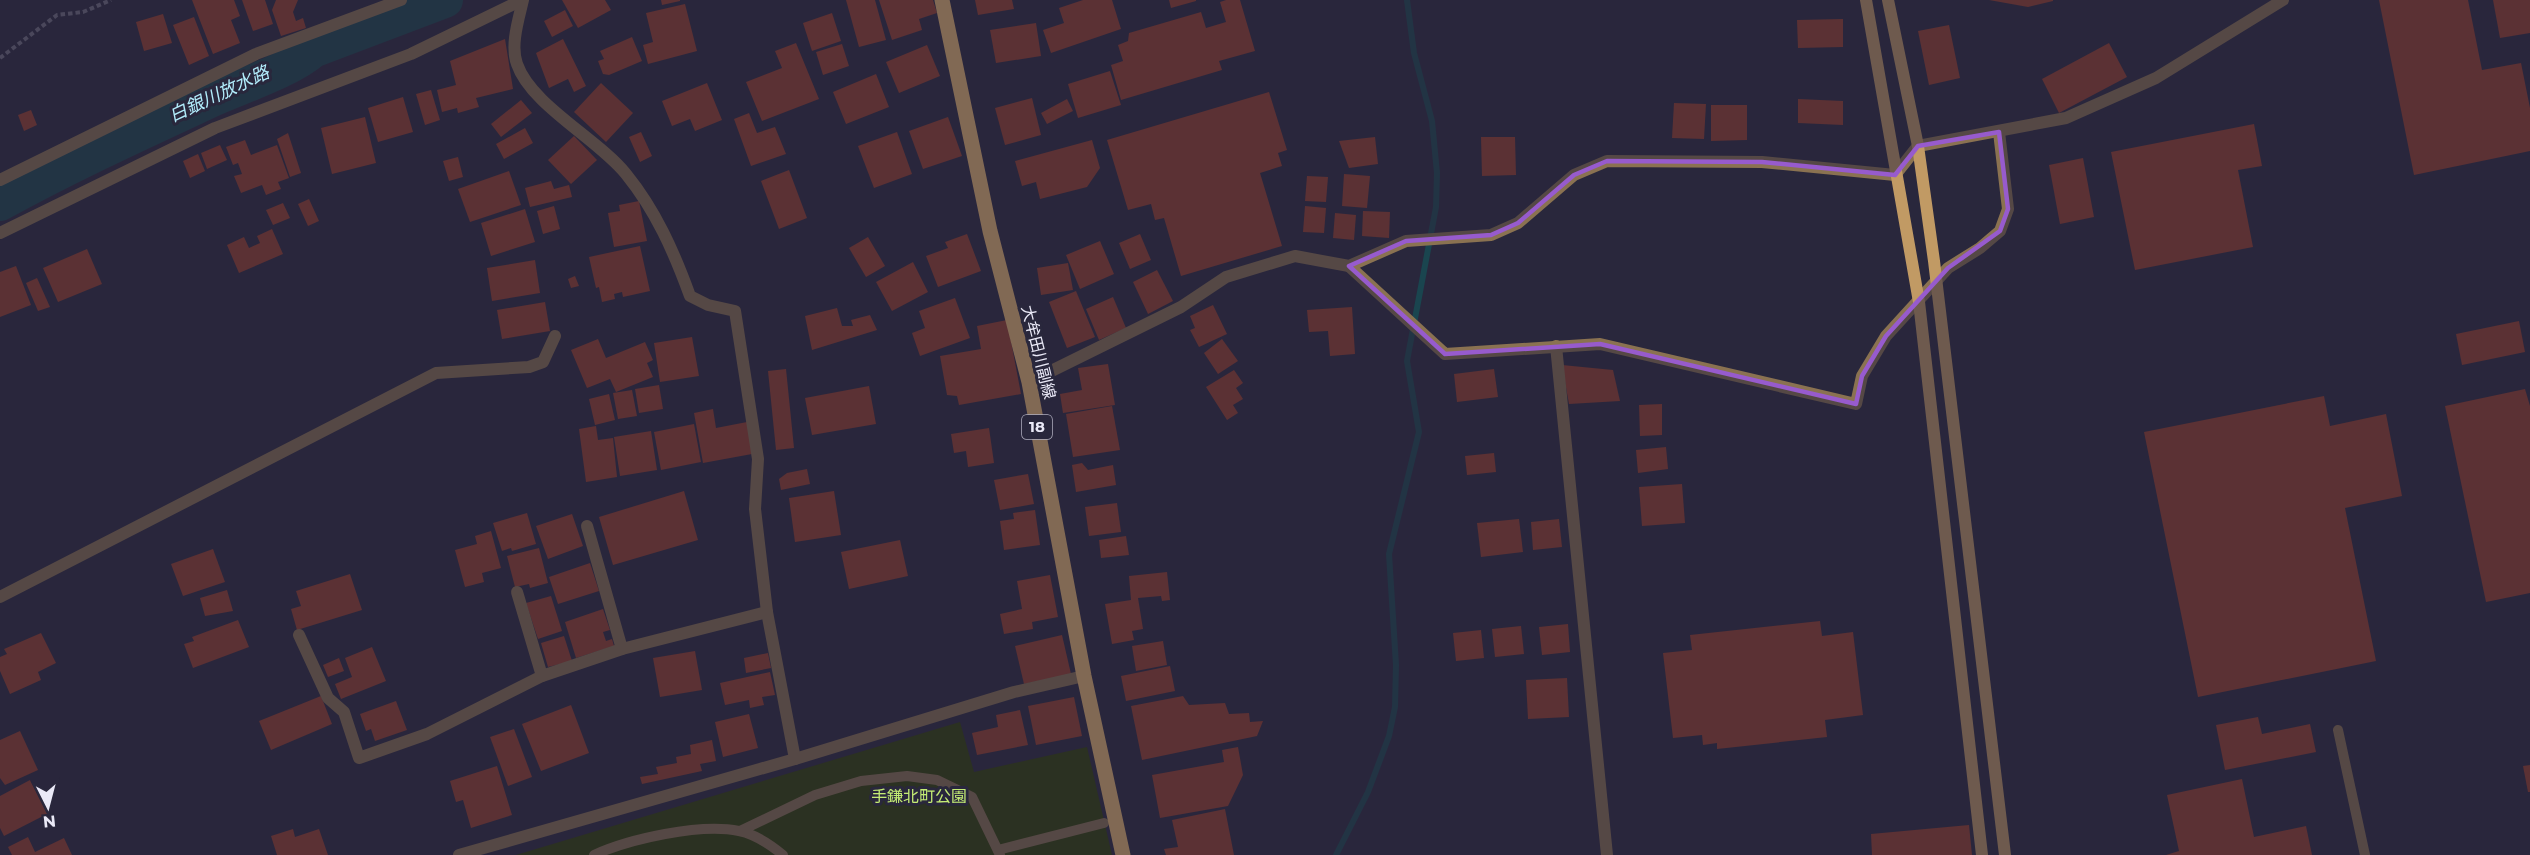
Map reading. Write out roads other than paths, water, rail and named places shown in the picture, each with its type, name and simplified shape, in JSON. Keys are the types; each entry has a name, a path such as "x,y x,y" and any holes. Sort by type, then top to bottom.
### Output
{"main road":[{"name":"大牟田川副線","path":"942,0 990,231 1029,382 1084,676 1123,855"}],"street":[{"path":"0,180 256,54 400,0"},
{"path":"0,233 215,128 411,54 523,0"},
{"path":"523,0 516,30 516,62 529,86 625,173 658,219 673,249 690,296 708,305 735,311 758,459 755,509 767,612 795,759"},
{"path":"1866,0 1919,302 1983,855"},
{"path":"1888,0 1918,146 1937,282 2005,855"},
{"path":"1895,175 1918,146 2066,118 2156,78 2283,0"},
{"path":"1029,382 1181,308 1226,277 1295,256 1349,266 1445,354 1600,344 1856,404 1862,376 1886,336 1948,268 1980,248 2000,231 2008,209 2000,132"},
{"path":"1349,266 1406,241 1491,235 1518,223 1574,175 1607,161 1762,162 1895,175"},
{"path":"0,597 436,373 529,367 543,362 555,336"},
{"path":"1556,346 1607,855"},
{"path":"587,526 622,648"},
{"path":"517,592 542,676"},
{"path":"299,635 327,698 344,712 359,758 427,734 542,676 622,648 767,612"},
{"path":"459,855 795,759 1014,692 1084,676"}],"lane":[{"path":"2338,730 2365,855"},
{"path":"741,831 815,795 861,781 907,776 938,780 972,797 999,852 1104,823"},
{"path":"594,855 674,834 702,830 741,831 758,838 783,855"}],"waterway":[{"name":"白銀川放水路","path":"0,203 131,137 278,71 313,50 445,0"},
{"path":"1336,855 1368,792 1389,736 1395,707 1396,665 1389,554 1419,432 1407,361 1436,207 1437,173 1432,121 1414,53 1407,0"}],"park label":[{"name":"手鎌北町公園","path":"919,796"}]}
